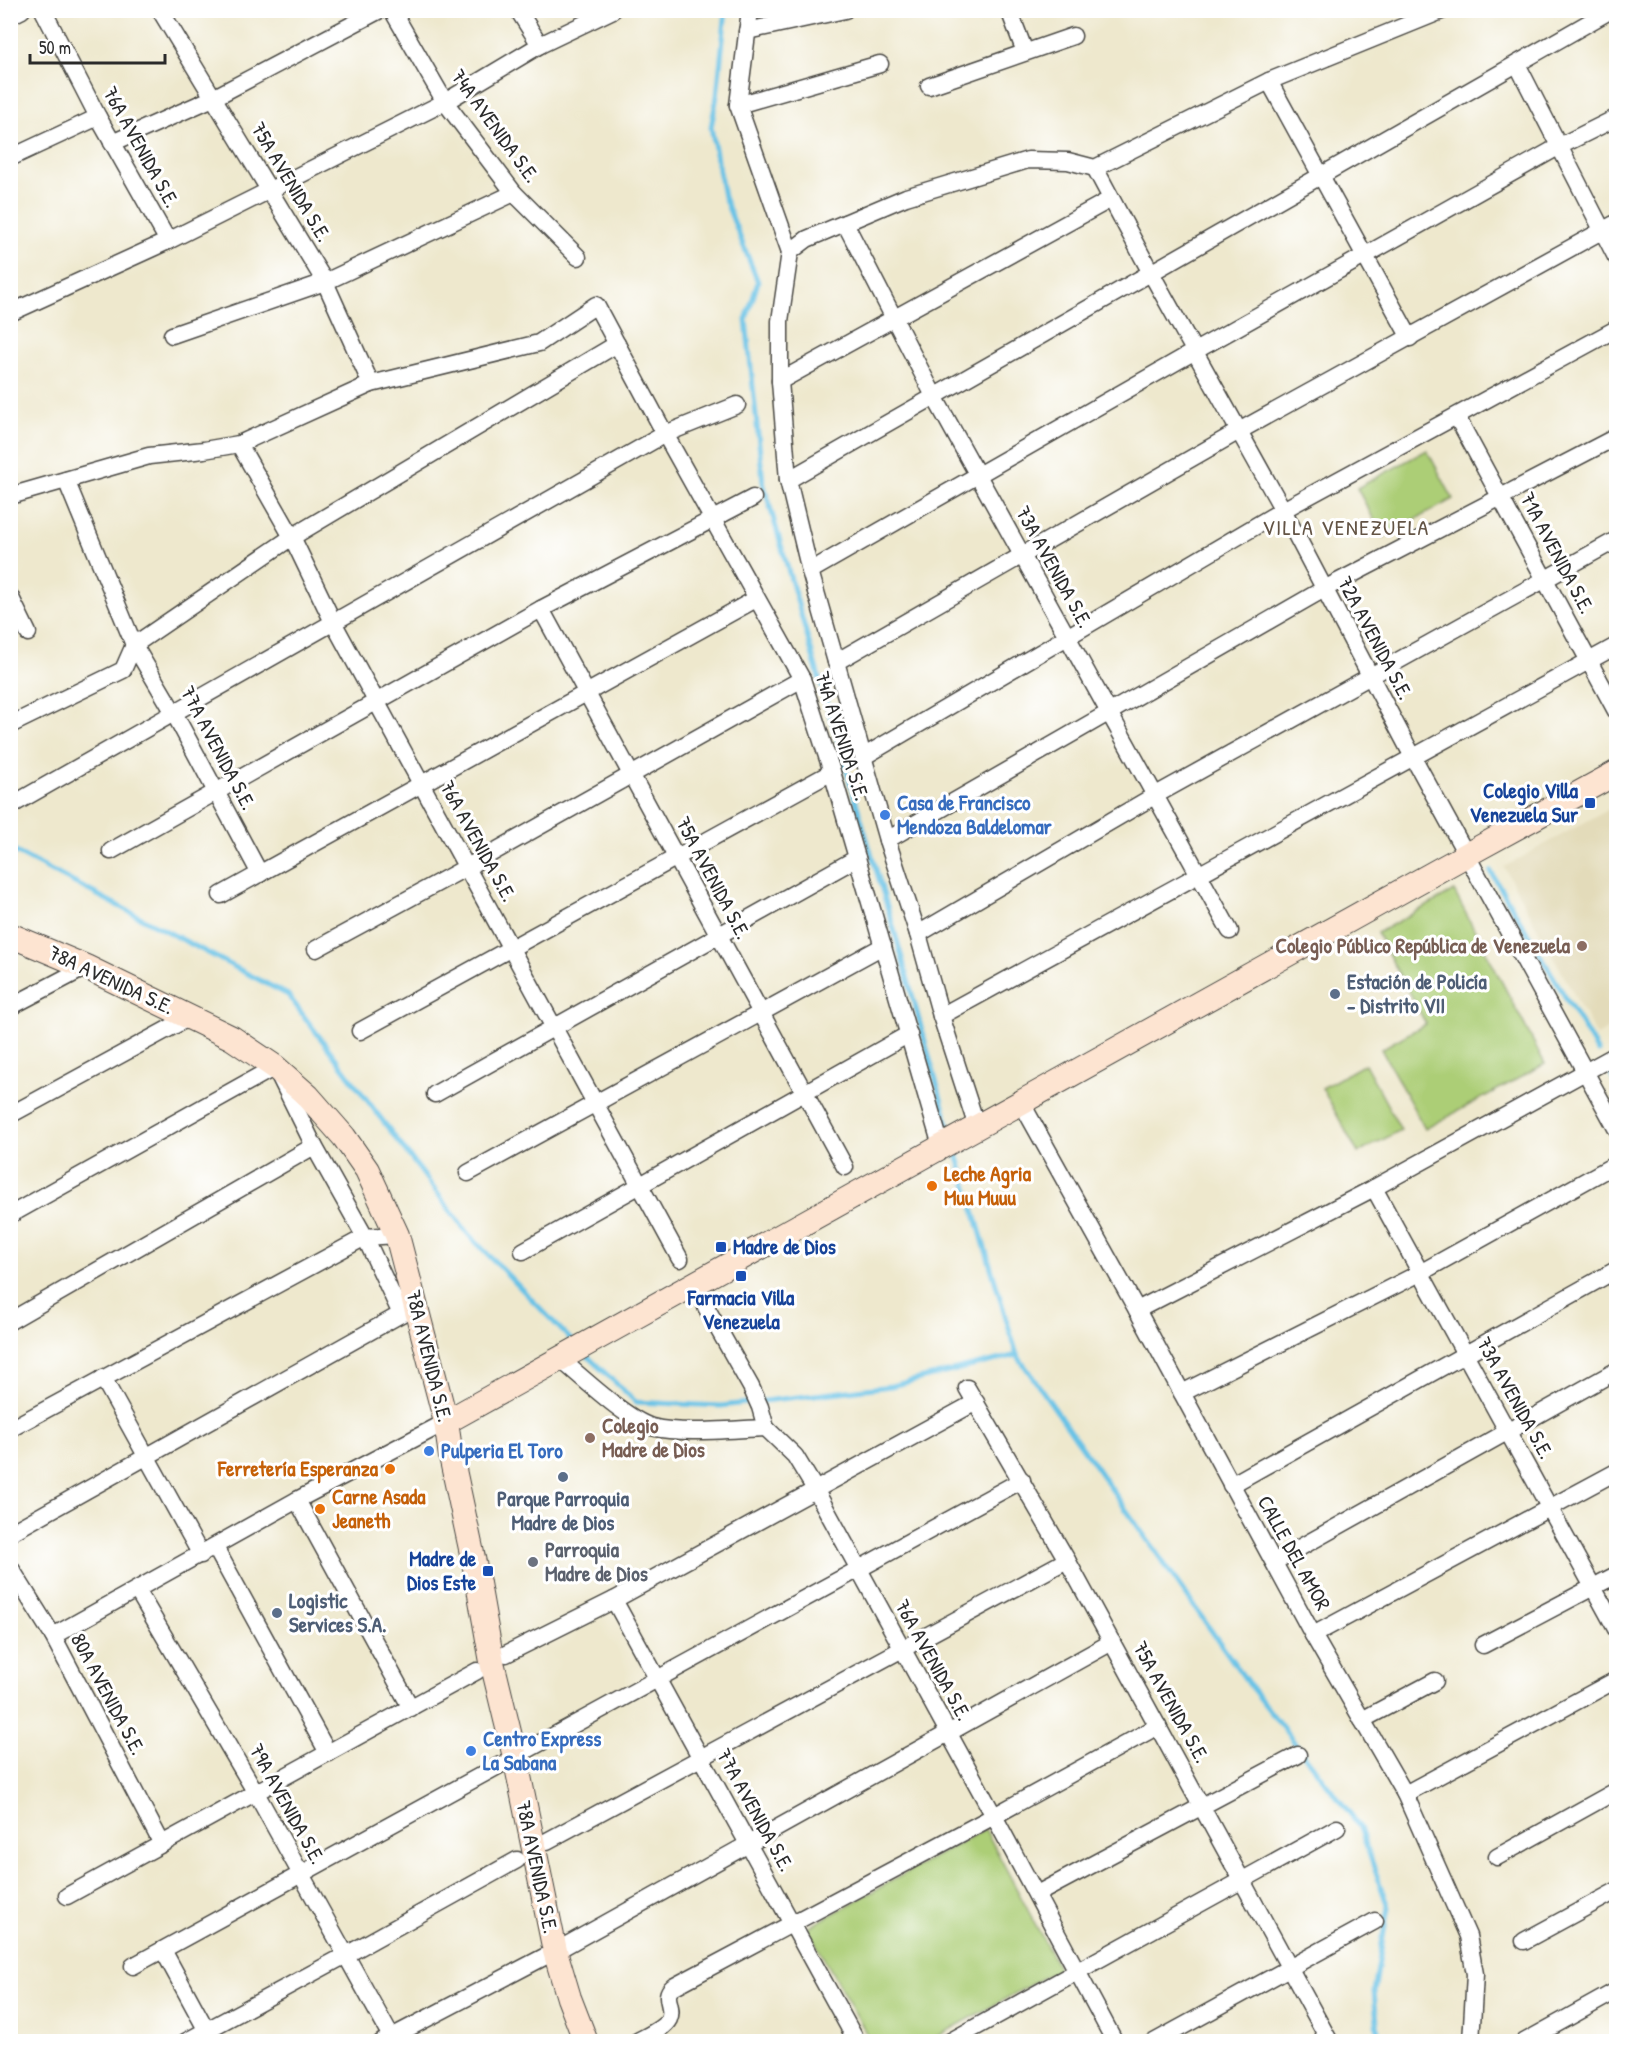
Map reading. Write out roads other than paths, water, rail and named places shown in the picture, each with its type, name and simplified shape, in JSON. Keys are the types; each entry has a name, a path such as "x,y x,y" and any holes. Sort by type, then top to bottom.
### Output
{"street":[{"path":"10,16 22,10"},
{"name":"76A AVENIDA S.E.","path":"42,10 112,143 168,241"},
{"name":"75A AVENIDA S.E.","path":"160,10 326,282 371,384"},
{"path":"112,143 213,98 380,10"},
{"name":"74A AVENIDA S.E.","path":"392,10 445,102 514,193 578,256"},
{"path":"518,10 540,45"},
{"path":"10,313 168,241 270,190 445,102 540,45 613,10"},
{"path":"750,10 738,105 790,252 807,239 906,197 1028,160 1068,161 1095,168 1269,81 1444,10"},
{"path":"747,31 845,10"},
{"path":"1009,10 1025,52"},
{"path":"788,480 1611,10"},
{"path":"929,86 1073,36"},
{"path":"738,105 880,64"},
{"path":"1516,64 1558,147 1610,227 1617,257"},
{"path":"1269,81 1410,338"},
{"path":"10,158 98,117"},
{"path":"810,571 1558,147 1617,118"},
{"name":"72A AVENIDA S.E.","path":"1095,168 1283,510 1413,757 1617,1128"},
{"path":"172,335 326,282 514,193"},
{"path":"780,381 1111,199"},
{"name":"73A AVENIDA S.E.","path":"845,223 934,396 1230,931"},
{"path":"836,662 1239,431 1610,227"},
{"name":"74A AVENIDA S.E.","path":"790,252 780,321 780,381 788,480 810,571 887,840 977,1127"},
{"name":"74A AVENIDA S.E.","path":"371,384 539,343 596,305 802,679 832,772 941,1146"},
{"path":"863,757 1283,510 1617,329"},
{"path":"10,724 123,670 134,645 292,537 617,344"},
{"path":"10,496 149,456 239,444 371,384"},
{"path":"10,806 665,434 737,405"},
{"name":"71A AVENIDA S.E.","path":"1457,417 1617,711"},
{"path":"887,840 1110,714 1324,589 1617,437"},
{"name":"76A AVENIDA S.E.","path":"239,444 292,537 333,622 680,1259"},
{"name":"77A AVENIDA S.E.","path":"66,480 134,645 174,713 260,874"},
{"path":"111,851 541,609 753,498"},
{"path":"918,934 1154,796 1617,540"},
{"path":"10,596 28,633"},
{"path":"221,895 756,599"},
{"name":"75A AVENIDA S.E.","path":"541,609 844,1167"},
{"path":"941,1016 1617,646"},
{"path":"316,949 802,679"},
{"path":"360,1031 832,772"},
{"path":"53,1636 297,1500 446,1422 1617,773"},
{"path":"435,1094 857,858"},
{"name":"78A AVENIDA S.E.","path":"10,935 86,967 232,1038 275,1067 308,1096 344,1137 367,1170 397,1235 409,1310 446,1422 492,1662 515,1757 550,1929 569,1998 586,2042"},
{"path":"468,1173 883,946"},
{"path":"10,1008 86,967"},
{"path":"10,1115 190,1017"},
{"path":"523,1251 909,1034"},
{"path":"1137,1310 1374,1188 1617,1056"},
{"path":"10,1215 275,1067 314,1146 409,1310 10,1533"},
{"name":"CALLE DEL AMOR","path":"1021,1102 1313,1635 1405,1794 1468,1936 1475,1974 1471,2042"},
{"path":"10,1321 314,1146"},
{"path":"1182,1394 1420,1273 1617,1164"},
{"name":"73A AVENIDA S.E.","path":"1374,1188 1617,1629"},
{"path":"10,1429 365,1237 397,1235"},
{"path":"1231,1485 1617,1270"},
{"path":"574,1350 632,1418 651,1426 674,1430 766,1428 751,1387 706,1306"},
{"path":"1274,1562 1617,1371"},
{"path":"103,1378 147,1457 208,1551 328,1753"},
{"name":"75A AVENIDA S.E.","path":"815,1489 972,1395 1067,1560 1330,2042"},
{"name":"76A AVENIDA S.E.","path":"766,1428 795,1456 815,1489 1037,1894 1115,2042"},
{"path":"1313,1635 1617,1472"},
{"path":"529,1749 1022,1480"},
{"path":"506,1654 614,1600 815,1489"},
{"path":"297,1500 411,1708"},
{"path":"547,1841 1067,1560"},
{"name":"80A AVENIDA S.E.","path":"10,1567 53,1636 162,1844"},
{"path":"1483,1645 1617,1575"},
{"name":"79A AVENIDA S.E.","path":"137,1590 256,1793 346,1955 389,2040"},
{"name":"77A AVENIDA S.E.","path":"614,1600 857,2042"},
{"path":"566,1946 1112,1642"},
{"path":"67,1896 477,1671"},
{"path":"1405,1794 1617,1680"},
{"path":"1362,1720 1435,1681"},
{"path":"636,2042 663,2025 669,2018 671,2009 667,1998 668,1992 673,1987 1158,1726"},
{"path":"1037,1894 1298,1755"},
{"path":"134,1966 500,1765"},
{"path":"1497,1857 1617,1791"},
{"path":"949,2042 1337,1828"},
{"path":"185,2042 210,2036 346,1955 517,1860"},
{"path":"1524,1941 1617,1891"},
{"path":"1154,2042 1376,1921"},
{"path":"163,1950 210,2036"},
{"path":"389,2040 544,1957"},
{"path":"1524,2042 1617,1991"}],"waterway":[{"path":"726,10 717,96 711,127 724,197 758,282 746,320 763,482 895,933 951,1135"},
{"path":"10,849 288,995 468,1234 573,1342"},
{"path":"1491,872 1598,1052"},
{"path":"1609,1070 1616,1085"},
{"path":"955,1147 1017,1355 1251,1687 1359,1825 1388,1907 1374,1992 1379,2042"},
{"path":"584,1353 636,1402 721,1406 891,1386 1017,1355"}],"place":[{"name":"Colegio Villa Venezuela Sur","path":"1590,803"},
{"name":"Casa de Francisco Mendoza Baldelomar","path":"885,815"},
{"name":"Colegio Público República de Venezuela","path":"1582,946"},
{"name":"Estación de Policía - Distrito VII","path":"1335,994"},
{"name":"Leche Agria Muu Muuu","path":"932,1186"},
{"name":"Madre de Dios","path":"721,1247"},
{"name":"Farmacia Villa Venezuela","path":"741,1276"},
{"name":"Colegio Madre de Dios","path":"590,1438"},
{"name":"Pulperia El Toro","path":"429,1451"},
{"name":"Ferretería Esperanza","path":"390,1469"},
{"name":"Parque Parroquia Madre de Dios","path":"563,1477"},
{"name":"Carne Asada Jeaneth","path":"320,1509"},
{"name":"Parroquia Madre de Dios","path":"533,1562"},
{"name":"Madre de Dios Este","path":"488,1571"},
{"name":"Logistic Services S.A.","path":"277,1613"},
{"name":"Centro Express La Sabana","path":"471,1751"}],"district":[{"name":"VILLA VENEZUELA","path":"1346,527"}]}
